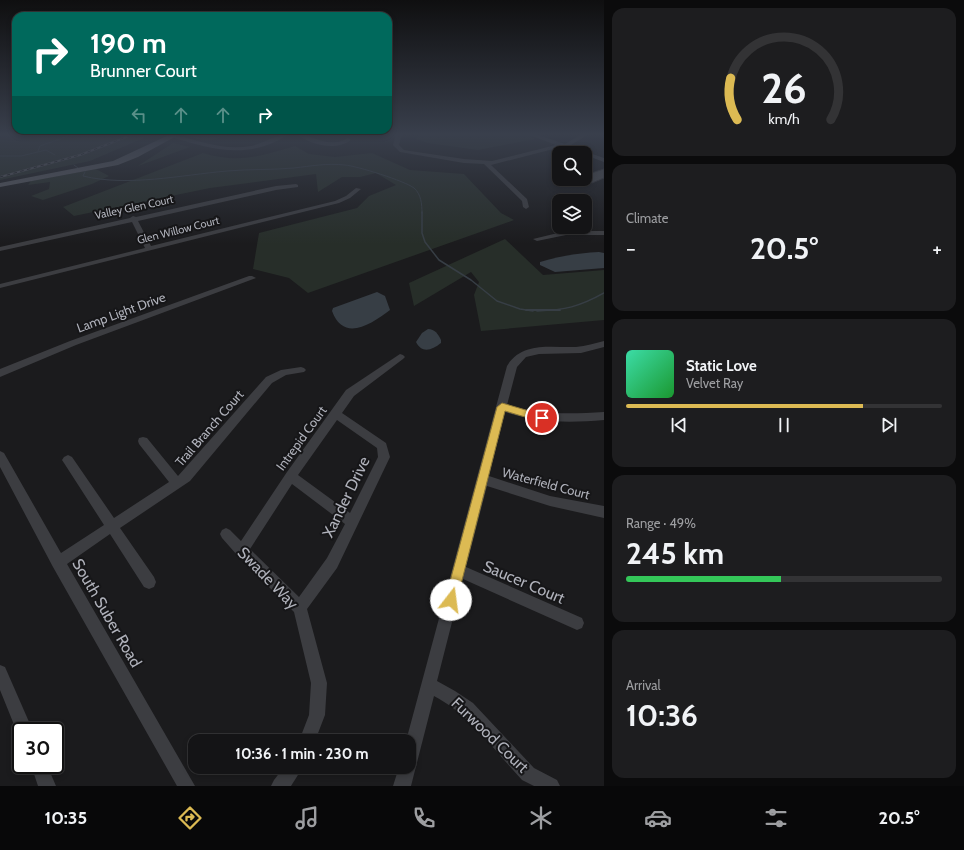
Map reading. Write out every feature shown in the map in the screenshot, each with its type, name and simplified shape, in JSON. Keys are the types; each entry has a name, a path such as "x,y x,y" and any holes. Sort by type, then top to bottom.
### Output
{"main road":[{"path":"0,185 75,171"}],"street":[{"path":"494,171 525,200 526,207"},
{"name":"Valley Glen Court","path":"0,249 134,218 276,188 296,186"},
{"name":"Glen Willow Court","path":"0,286 337,202 358,190"},
{"path":"134,218 149,249"},
{"path":"536,239 566,233 604,233"},
{"name":"Lamp Light Drive","path":"0,373 73,343 252,278"},
{"path":"416,734 512,366 520,356 536,351 581,350 604,344"},
{"name":"Intrepid Court","path":"242,551 291,476 350,393 400,357"},
{"name":"Trail Branch Court","path":"58,562 177,484 192,472 269,380 280,374 293,370 301,370"},
{"path":"502,407 534,417 552,419 604,416"},
{"name":"Xander Drive","path":"300,608 332,563 353,523 384,457 384,450 376,441 336,414"},
{"path":"143,441 177,484"},
{"name":"South Suber Road","path":"0,456 58,562 124,674 186,786"},
{"path":"68,460 149,582"},
{"path":"291,476 353,523"},
{"name":"Waterfield Court","path":"482,479 526,495 604,512"},
{"name":"Swade Way","path":"226,534 300,608 319,683 317,714 310,734"},
{"name":"Saucer Court","path":"459,572 577,623"},
{"path":"0,672 20,722"},
{"name":"Furwood Court","path":"429,684 450,696 467,709 528,774 551,786"},
{"path":"42,774 47,786"},
{"path":"280,786 289,774"},
{"path":"402,786 405,774"}],"shaded area":[{"path":"0,171 44,171 0,180"},
{"path":"87,171 99,171 109,176 92,184 43,200 31,196 49,189 50,182 28,185 31,181"},
{"path":"157,171 419,171 464,174 501,213 514,220 308,293 289,278 253,269 259,233 357,208 369,196 396,185 376,173 360,177 342,177 318,192 316,174 210,188 74,216 63,207"},
{"path":"505,239 543,275 604,270 604,320 481,331 474,295 479,282 471,272 414,306 409,283"},
{"path":"599,252 604,253 604,268 555,272 540,265 540,262 554,258"},
{"path":"377,292 385,296 390,310 375,321 358,328 351,328 343,326 337,321 332,311 333,308"},
{"path":"428,329 436,332 441,340 441,343 427,350 418,346 416,342 422,333"}],"building":[{"path":"604,171 604,178 592,183 592,173"}],"waterway":[{"path":"85,172 83,176 100,179 136,180 232,171"},
{"path":"369,171 414,188 420,196 422,213"},
{"path":"422,213 422,233 425,242 439,260 471,280 497,301 526,310"},
{"path":"556,310 579,305 604,293"},
{"path":"526,310 556,310"},
{"path":"526,310 533,311"},
{"path":"537,311 556,310"}],"railway":[{"path":"0,177 23,171"}],"route":[{"path":"451,600 502,407 512,411 542,418"}]}
